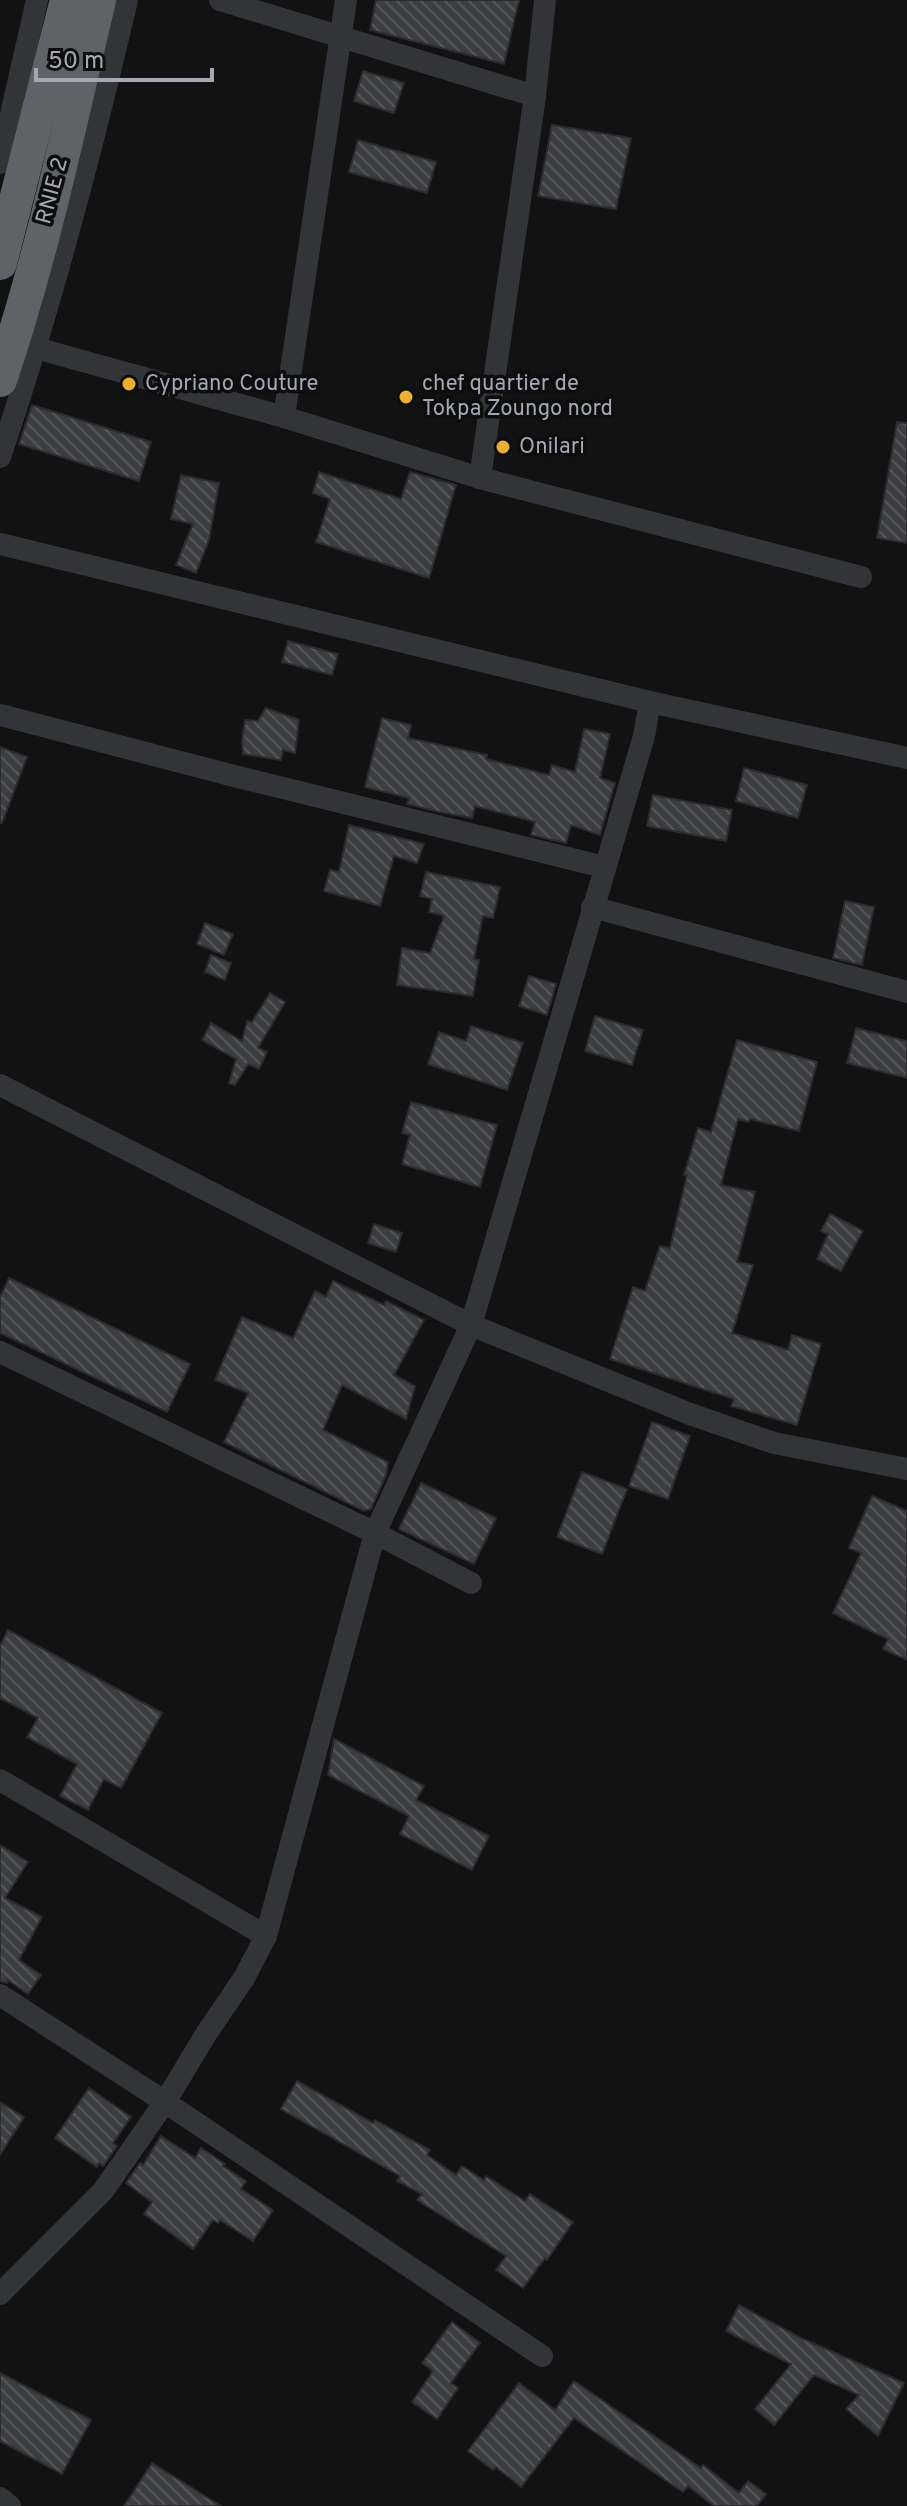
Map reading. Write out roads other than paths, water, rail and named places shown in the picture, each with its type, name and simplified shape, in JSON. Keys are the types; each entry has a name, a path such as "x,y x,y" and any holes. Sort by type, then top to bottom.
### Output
{"highway":[{"name":"RNIE 2","path":"0,263 67,0"},
{"name":"RNIE 2","path":"0,380 16,332 59,169 99,0"}],"street":[{"path":"0,163 37,0"},
{"path":"0,457 36,348 89,162 127,0"},
{"path":"220,0 535,96"},
{"path":"284,417 346,0"},
{"path":"480,478 535,96 545,0"},
{"path":"36,348 284,417 480,478 861,577"},
{"path":"0,544 650,702 907,758"},
{"path":"0,2294 103,2191 165,2102 244,1978 266,1936 375,1533 471,1325 644,736 650,702"},
{"path":"0,715 604,867"},
{"path":"592,907 907,992"},
{"path":"0,1085 471,1325 690,1414 774,1443 907,1469"},
{"path":"0,1352 375,1533 471,1583"},
{"path":"0,1780 266,1936"},
{"path":"0,1995 165,2102 542,2356"},
{"path":"0,2498 10,2506"}],"place":[{"name":"Cypriano Couture","path":"129,384"},
{"name":"chef quartier de Tokpa Zoungo nord","path":"406,397"},
{"name":"Onilari","path":"503,447"}]}
